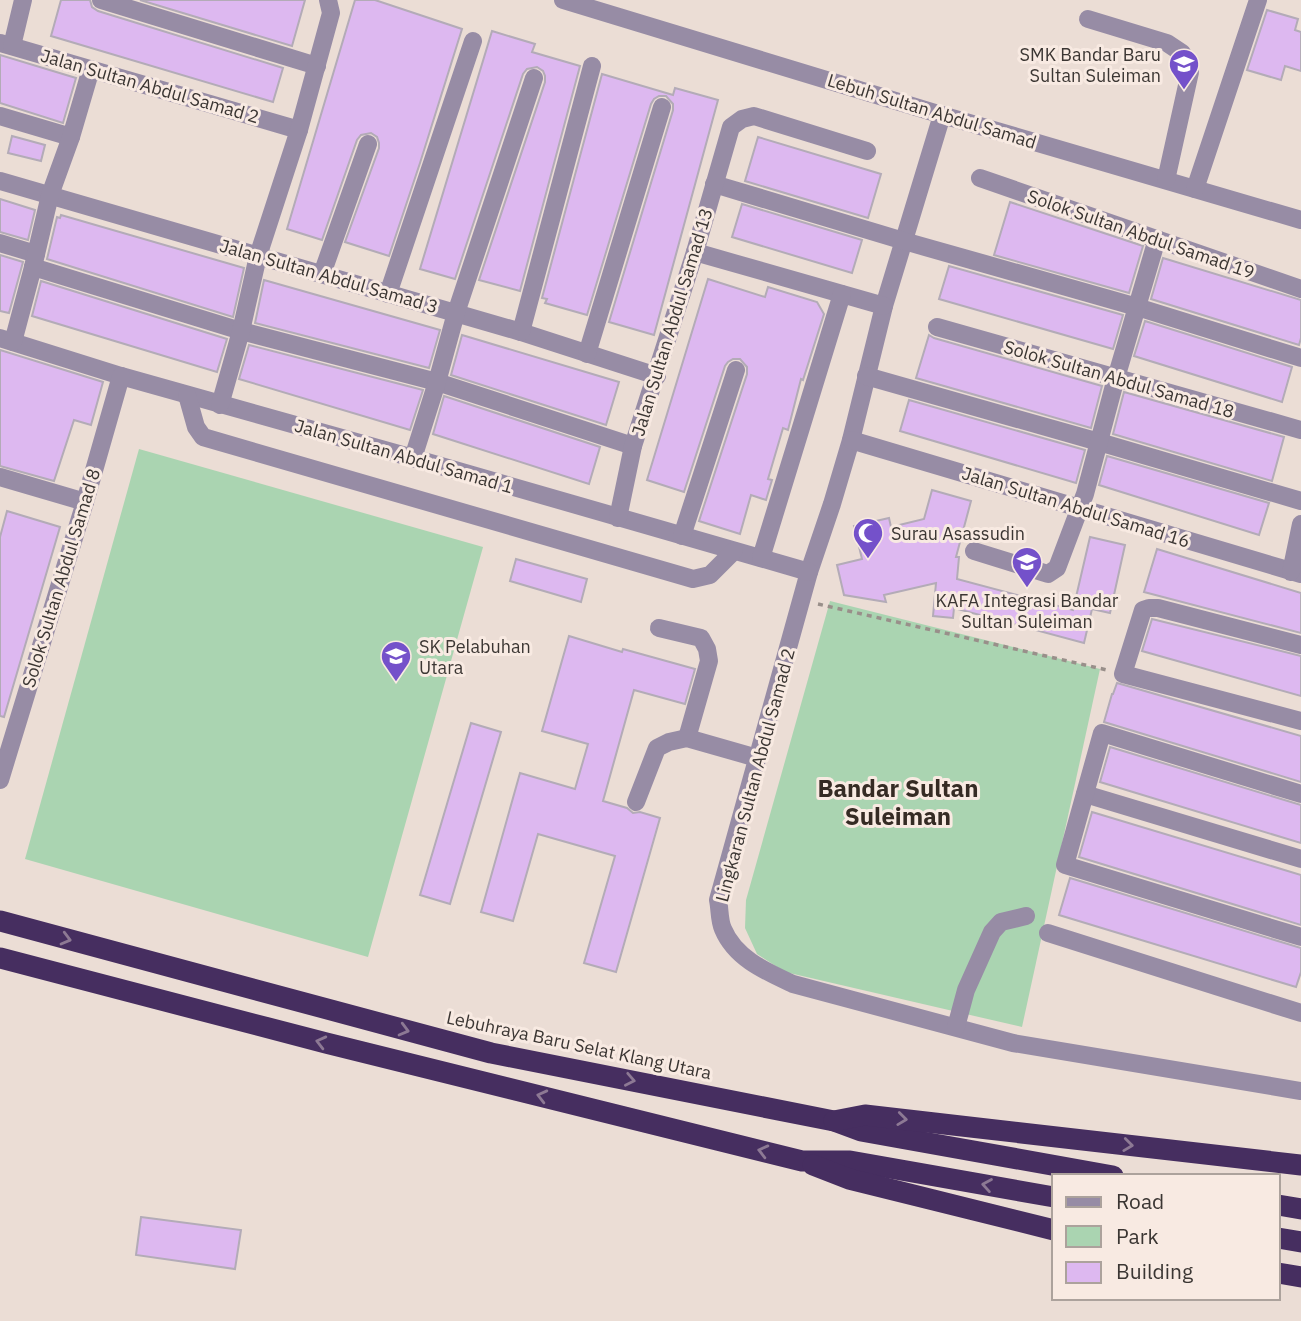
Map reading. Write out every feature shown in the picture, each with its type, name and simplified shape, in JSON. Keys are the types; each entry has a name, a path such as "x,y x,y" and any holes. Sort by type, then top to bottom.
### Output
{"highway":[{"name":"Lebuhraya Baru Selat Klang Utara","path":"0,921 491,1053 834,1121 861,1131 1102,1174"},
{"path":"0,958 326,1044 802,1161 849,1179 1052,1230"},
{"path":"834,1121 865,1115 1301,1165"},
{"path":"802,1161 850,1161 1052,1197"},
{"path":"1280,1205 1301,1209"},
{"path":"1280,1238 1301,1242"},
{"path":"1280,1273 1301,1277"}],"street":[{"path":"6,45 23,0"},
{"path":"101,0 317,66"},
{"path":"220,404 241,331 258,256 317,66 331,13 328,0"},
{"name":"Lebuh Sultan Abdul Samad","path":"563,0 1301,220"},
{"path":"1195,189 1258,0"},
{"path":"1088,19 1167,43 1182,53 1189,72 1166,180"},
{"path":"388,294 473,41"},
{"name":"Jalan Sultan Abdul Samad 2","path":"6,45 299,130"},
{"path":"521,332 592,65"},
{"path":"6,340 34,261 50,195 91,69"},
{"path":"413,458 456,313 534,78"},
{"path":"587,354 662,107"},
{"name":"Lingkaran Sultan Abdul Samad 2","path":"942,115 884,306 851,440 809,572 718,901 722,927 736,950 761,969 793,984 1013,1043 1301,1091"},
{"path":"0,116 71,137"},
{"name":"Jalan Sultan Abdul Samad 13","path":"618,518 633,446 657,376 731,127 742,119 754,116 867,151"},
{"path":"322,274 368,144"},
{"name":"Solok Sultan Abdul Samad 19","path":"980,178 1301,289"},
{"name":"Jalan Sultan Abdul Samad 3","path":"0,181 521,332 657,376"},
{"path":"714,184 1137,307 1301,358"},
{"path":"974,551 1048,574 1057,568 1079,508 1157,239"},
{"path":"0,243 34,261 241,331 437,382 633,446"},
{"path":"695,252 884,306"},
{"path":"761,558 842,294"},
{"name":"Solok Sultan Abdul Samad 18","path":"937,327 1301,430"},
{"name":"Jalan Sultan Abdul Samad 1","path":"6,340 121,376 809,572"},
{"path":"682,536 736,370"},
{"name":"Solok Sultan Abdul Samad 8","path":"0,780 121,376"},
{"path":"866,376 1301,501"},
{"path":"187,395 196,427 203,437 693,579 710,575 734,551"},
{"name":"Jalan Sultan Abdul Samad 16","path":"851,440 1296,573"},
{"path":"0,479 85,502"},
{"path":"1296,573 1301,524"},
{"path":"1301,645 1158,608 1149,608 1143,610 1123,674 1301,721"},
{"path":"659,628 701,638 707,649 709,661 687,738"},
{"path":"1301,794 1101,733 1065,865 1301,937"},
{"path":"636,802 657,748 669,741 687,738 757,758"},
{"path":"1085,794 1301,859"},
{"path":"956,1027 966,990 992,932 1002,922 1026,916"},
{"path":"1048,933 1301,1013"}],"path":[{"path":"802,600 1123,674"}],"green space":[{"path":"139,449 483,547 368,957 25,859"},
{"path":"830,601 1100,669 1022,1027 785,972 757,954 745,928 746,900"}],"building":[{"path":"61,0 90,0 92,7 98,11 283,68 273,102 51,36"},
{"path":"140,0 305,0 292,46"},
{"path":"355,0 375,0 462,29 389,256 345,242 379,148 377,137 371,133 361,135 357,140 322,240 287,229"},
{"path":"1267,10 1298,19 1295,30 1301,32 1301,71 1285,66 1281,80 1247,70"},
{"path":"492,31 535,44 532,52 580,66 520,291 479,280 545,82 543,71 537,67 527,69 523,74 455,279 420,269"},
{"path":"0,55 76,78 63,123 0,103"},
{"path":"602,74 673,95 675,88 718,100 654,335 609,322 673,110 673,104 666,96 659,96 651,104 587,315 545,303 547,299 542,298"},
{"path":"12,136 45,145 41,161 8,153"},
{"path":"758,137 881,174 868,218 745,181"},
{"path":"0,199 35,210 28,240 0,232"},
{"path":"1010,202 1143,246 1129,293 994,255"},
{"path":"742,204 862,240 852,273 732,237"},
{"path":"61,215 244,268 233,317 47,259 57,217 60,218"},
{"path":"0,255 23,262 9,313 0,311"},
{"path":"1163,258 1301,300 1299,345 1151,299"},
{"path":"949,266 1123,315 1113,349 939,299"},
{"path":"708,279 765,297 768,287 817,302 824,314 803,380 801,379 788,430 783,428 768,479 772,480 766,500 751,495 740,534 699,521 747,374 747,367 740,359 733,359 725,366 684,492 647,480"},
{"path":"264,280 440,330 429,368 255,323"},
{"path":"41,281 227,339 217,372 32,316"},
{"path":"1145,321 1292,367 1282,402 1134,356"},
{"path":"462,335 619,382 606,425 451,375"},
{"path":"929,335 1102,386 1091,428 916,378"},
{"path":"249,345 423,390 410,430 239,379"},
{"path":"0,350 103,382 91,425 74,420 54,481 0,466"},
{"path":"1124,392 1284,437 1272,481 1113,434"},
{"path":"444,396 600,447 589,484 433,434"},
{"path":"909,400 1085,450 1076,483 900,431"},
{"path":"1107,456 1269,503 1259,535 1099,485"},
{"path":"932,490 971,501 956,557 959,557 957,579 1073,610 1090,537 1125,545 1110,613 1092,609 1084,643 954,608 953,618 933,616 936,583 884,595 886,602 844,595 837,565 862,559 854,526 889,518 891,527 924,519"},
{"path":"7,511 60,527 4,717 0,716 0,537"},
{"path":"1157,549 1301,593 1301,633 1144,592"},
{"path":"516,559 587,579 581,602 510,581"},
{"path":"1152,619 1301,656 1301,696 1142,651"},
{"path":"569,636 695,669 685,704 634,690 603,801 627,808 633,813 640,812 660,818 616,972 584,963 615,856 538,834 513,921 481,912 520,773 575,789 588,744 542,731"},
{"path":"1117,683 1301,736 1301,782 1104,722"},
{"path":"471,723 501,732 450,904 420,895"},
{"path":"1110,747 1301,805 1301,843 1100,782"},
{"path":"1092,812 1301,875 1301,925 1079,857"},
{"path":"1070,878 1301,948 1301,972 1296,987 1059,915"},
{"path":"141,1217 241,1230 235,1269 136,1255"}],"place":[{"name":"SMK Bandar Baru Sultan Suleiman","path":"1184,91"},
{"name":"Surau Asassudin","path":"868,560"},
{"name":"KAFA Integrasi Bandar Sultan Suleiman","path":"1027,589"},
{"name":"SK Pelabuhan Utara","path":"396,683"}],"district":[{"name":"Bandar Sultan Suleiman","path":"898,802"}]}
